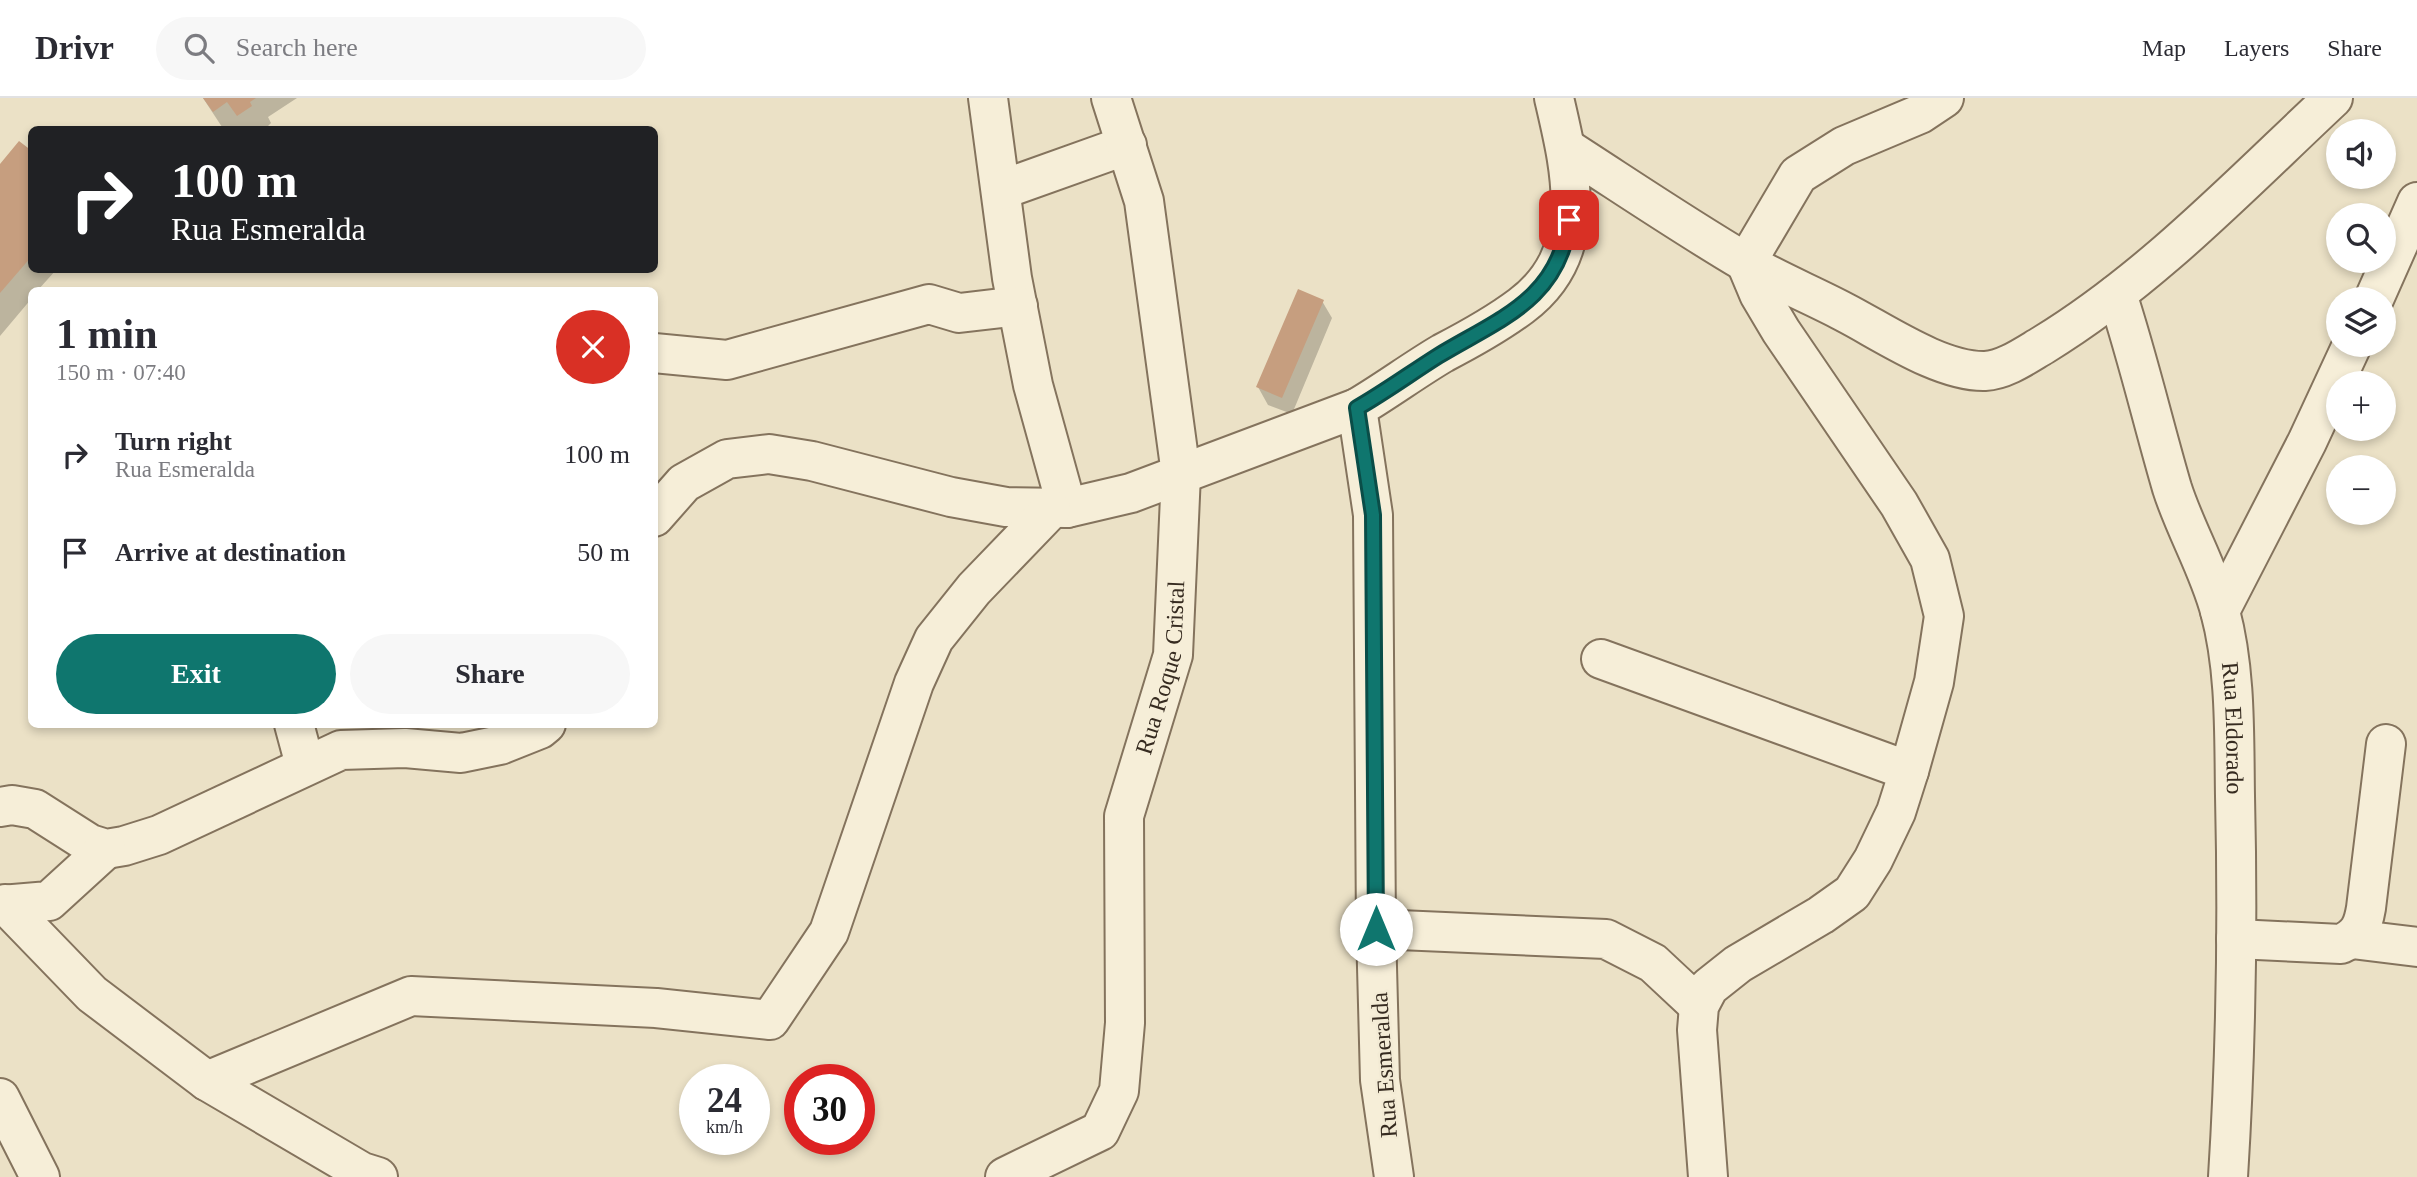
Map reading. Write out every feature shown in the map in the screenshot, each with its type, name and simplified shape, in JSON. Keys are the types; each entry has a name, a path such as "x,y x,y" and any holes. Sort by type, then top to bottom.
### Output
{"street":[{"path":"988,98 1018,306 1059,509"},
{"name":"Rua Roque Cristal","path":"1005,1177 1100,1131 1119,1091 1125,1023 1125,816 1173,654 1181,474 1144,201 1111,98"},
{"path":"658,512 684,483 727,459 769,454 812,461 951,497 1006,507 1059,509 1131,493 1357,408 1523,305 1547,282 1566,244 1573,196 1566,148 1554,98"},
{"path":"1746,263 1798,175 1844,146 1920,114 1944,98"},
{"path":"1566,148 1746,263 1917,351 1958,367 1986,371 2017,360 2059,335 2117,294 2333,98"},
{"path":"1000,190 1126,145"},
{"path":"2379,287 2417,202"},
{"path":"1708,1177 1697,1030 1699,1006 1709,987 1738,964 1821,915 1852,893 1873,860 1896,812 1909,771 1934,682 1944,617 1930,559 1899,504 1781,331 1759,294 1746,263"},
{"name":"Rua Eldorado","path":"2117,294 2173,489 2220,611 2228,657 2233,719 2236,939 2228,1177"},
{"path":"658,353 727,360 929,304 958,313 1018,306"},
{"path":"2220,611 2307,442 2346,357"},
{"name":"Rua Esmeralda","path":"1357,408 1373,515 1376,929 1380,1080 1394,1177"},
{"path":"207,1081 411,996 656,1008 770,1020 829,932 914,683 934,639 974,589 1059,509"},
{"path":"1601,659 1909,771"},
{"path":"295,728 305,765"},
{"path":"0,807 12,805 35,809 90,844 106,849 159,835 341,750 405,748 461,753 500,745 541,728"},
{"path":"2236,939 2341,944 2359,932 2364,921 2386,744"},
{"path":"3,904 49,901 106,849"},
{"path":"3,904 92,994 207,1081 362,1172 378,1177"},
{"path":"1376,929 1606,939 1653,963 1699,1006"},
{"path":"2352,939 2417,947"},
{"path":"0,1098 40,1177"}],"building":[{"path":"203,98 256,98 250,102 252,106 237,116 227,102 213,112"},
{"path":"19,141 28,148 28,261 0,293 0,164"},
{"path":"1298,289 1324,300 1282,398 1256,387"}],"route":[{"path":"1376,929 1373,515 1357,408 1523,305 1547,282 1566,244 1569,220"}]}
